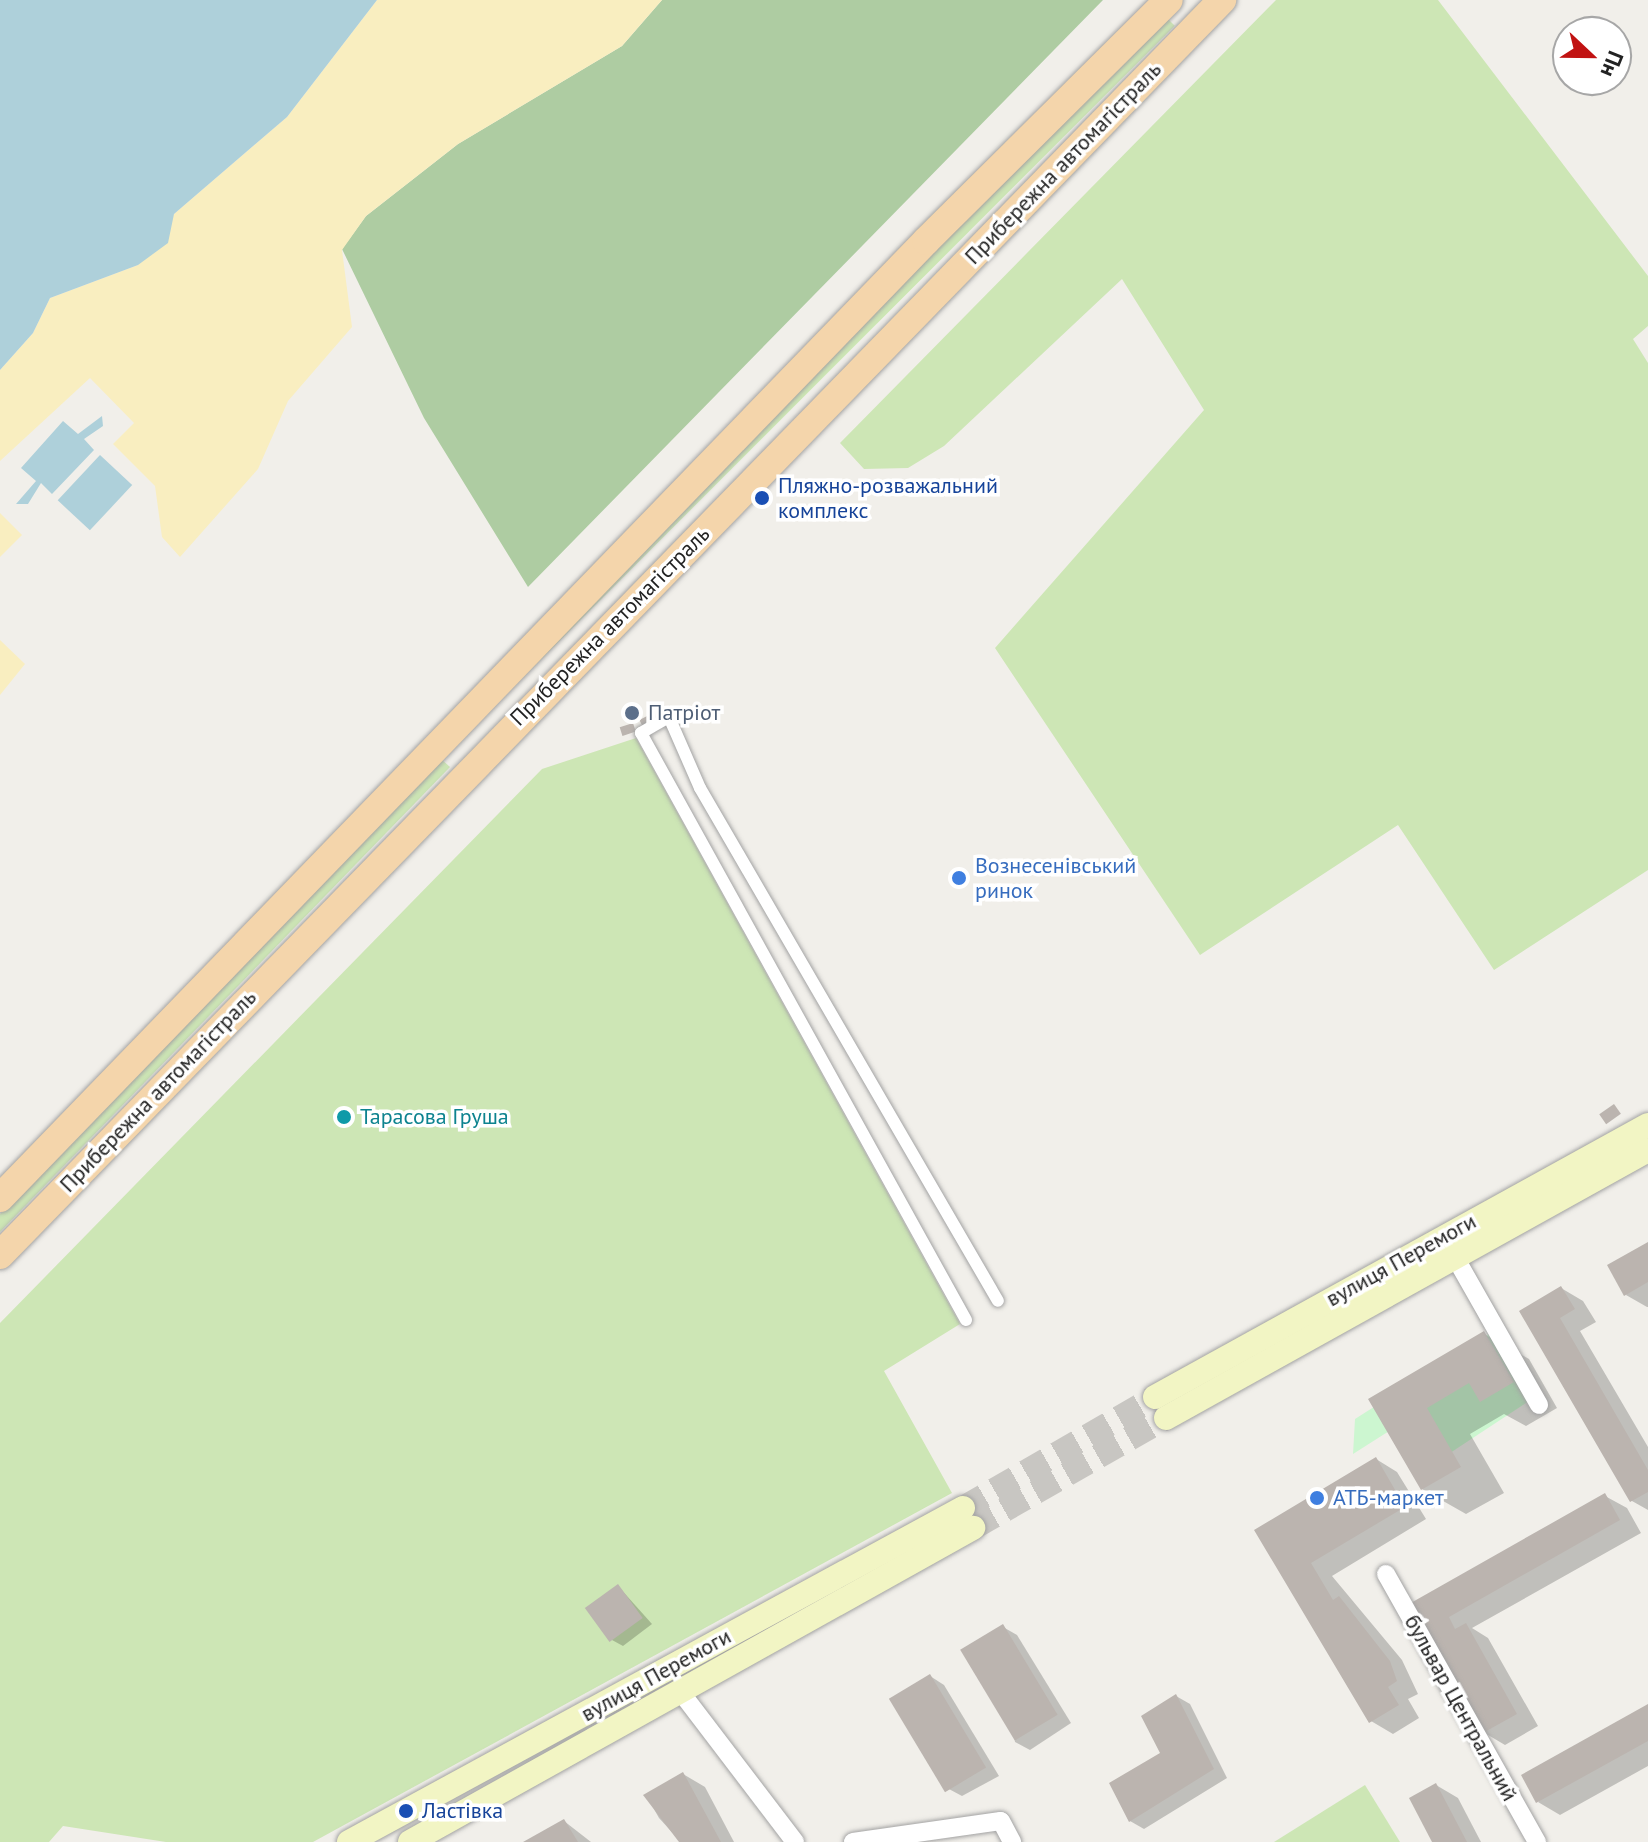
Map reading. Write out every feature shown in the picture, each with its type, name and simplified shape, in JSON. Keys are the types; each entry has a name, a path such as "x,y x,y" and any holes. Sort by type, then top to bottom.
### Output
{"main road":[{"path":"1172,2 1192,7 1221,1"},
{"name":"Прибережна автомагістраль","path":"0,1255 528,709 1221,1"},
{"path":"1172,2 1181,16 1185,38"},
{"name":"Прибережна автомагістраль","path":"0,1198 437,747 1172,2"},
{"path":"486,698 484,710 501,726 528,709"},
{"path":"437,747 452,741 461,749 466,762 454,785"},
{"name":"вулиця Перемоги","path":"1648,1125 1161,1408 1455,1257 1648,1150"},
{"name":"вулиця Перемоги","path":"349,1842 669,1667 968,1518 680,1691 410,1842"},
{"path":"669,1667 662,1689 680,1691"},
{"path":"634,1687 649,1694 647,1710"}],"street":[{"path":"966,1320 641,733 669,717 700,788 998,1301"},
{"path":"1455,1257 1539,1405"},
{"name":"бульвар Центральний","path":"1386,1574 1537,1842"},
{"path":"680,1691 795,1842"},
{"path":"853,1842 1001,1821 1012,1842"}],"green space":[{"path":"662,0 1103,0 528,587 424,418 342,249 366,216 458,144 622,46"},
{"path":"1276,0 1438,0 1648,276 1648,326 1633,339 1648,363 1648,870 1494,970 1398,825 1200,955 995,648 1204,410 1122,279 944,446 908,468 864,469 840,443"},
{"path":"1167,18 1175,26 503,698 495,690"},
{"path":"636,738 960,1324 884,1371 952,1493 313,1842 166,1842 63,1826 49,1842 0,1842 0,1323 542,769"},
{"path":"439,757 450,767 0,1232 0,1214"},
{"path":"1490,1333 1529,1401 1447,1455 1419,1412 1353,1454 1355,1419"},
{"path":"1365,1785 1400,1842 1274,1842"}],"sand":[{"path":"377,0 662,0 622,46 458,144 366,216 342,250 352,327 288,401 258,469 180,557 162,537 155,486 113,444 134,423 90,378 0,461 0,370 33,333 50,298 138,265 174,214 287,117"},
{"path":"0,513 22,535 0,557"},
{"path":"0,640 25,664 0,695"}],"water":[{"path":"0,0 377,0 287,117 174,214 168,243 138,265 50,298 33,333 0,370"},
{"path":"102,416 103,426 84,439 94,450 52,494 41,483 28,504 16,504 36,481 21,468 63,421 78,434"},
{"path":"100,455 132,485 90,530 58,500"}],"building":[{"path":"651,714 654,720 643,726 639,720"},
{"path":"633,723 636,732 622,736 620,727"},
{"path":"1614,1104 1621,1114 1606,1124 1599,1114"},
{"path":"1648,1242 1648,1282 1624,1296 1607,1265"},
{"path":"1561,1286 1575,1309 1560,1318 1648,1470 1648,1492 1630,1502 1519,1311"},
{"path":"1484,1331 1514,1382 1480,1402 1469,1383 1427,1408 1461,1467 1421,1490 1368,1399"},
{"path":"1376,1457 1405,1507 1311,1563 1333,1600 1339,1596 1390,1661 1397,1681 1388,1687 1399,1705 1369,1723 1254,1530"},
{"path":"1605,1493 1620,1520 1449,1617 1455,1629 1466,1623 1517,1714 1481,1734 1409,1604"},
{"path":"618,1584 643,1618 610,1642 585,1608"},
{"path":"1003,1624 1058,1715 1015,1741 960,1650"},
{"path":"930,1674 986,1767 945,1792 889,1699"},
{"path":"1176,1694 1214,1769 1129,1822 1109,1783 1160,1753 1141,1716"},
{"path":"1648,1704 1648,1741 1536,1803 1521,1775"},
{"path":"683,1772 721,1842 679,1842 643,1795"},
{"path":"1436,1783 1467,1842 1432,1842 1409,1798"},
{"path":"564,1819 578,1842 523,1842"}],"tunnel":[{"path":"963,1508 1155,1397"},
{"path":"973,1528 1166,1418"}],"place":[{"name":"Пляжно-розважальний комплекс","path":"762,498"},
{"name":"Патріот","path":"632,713"},
{"name":"Вознесенівський ринок","path":"959,878"},
{"name":"Тарасова Груша","path":"344,1117"},
{"name":"АТБ-маркет","path":"1317,1498"},
{"name":"Ластівка","path":"406,1811"}]}
